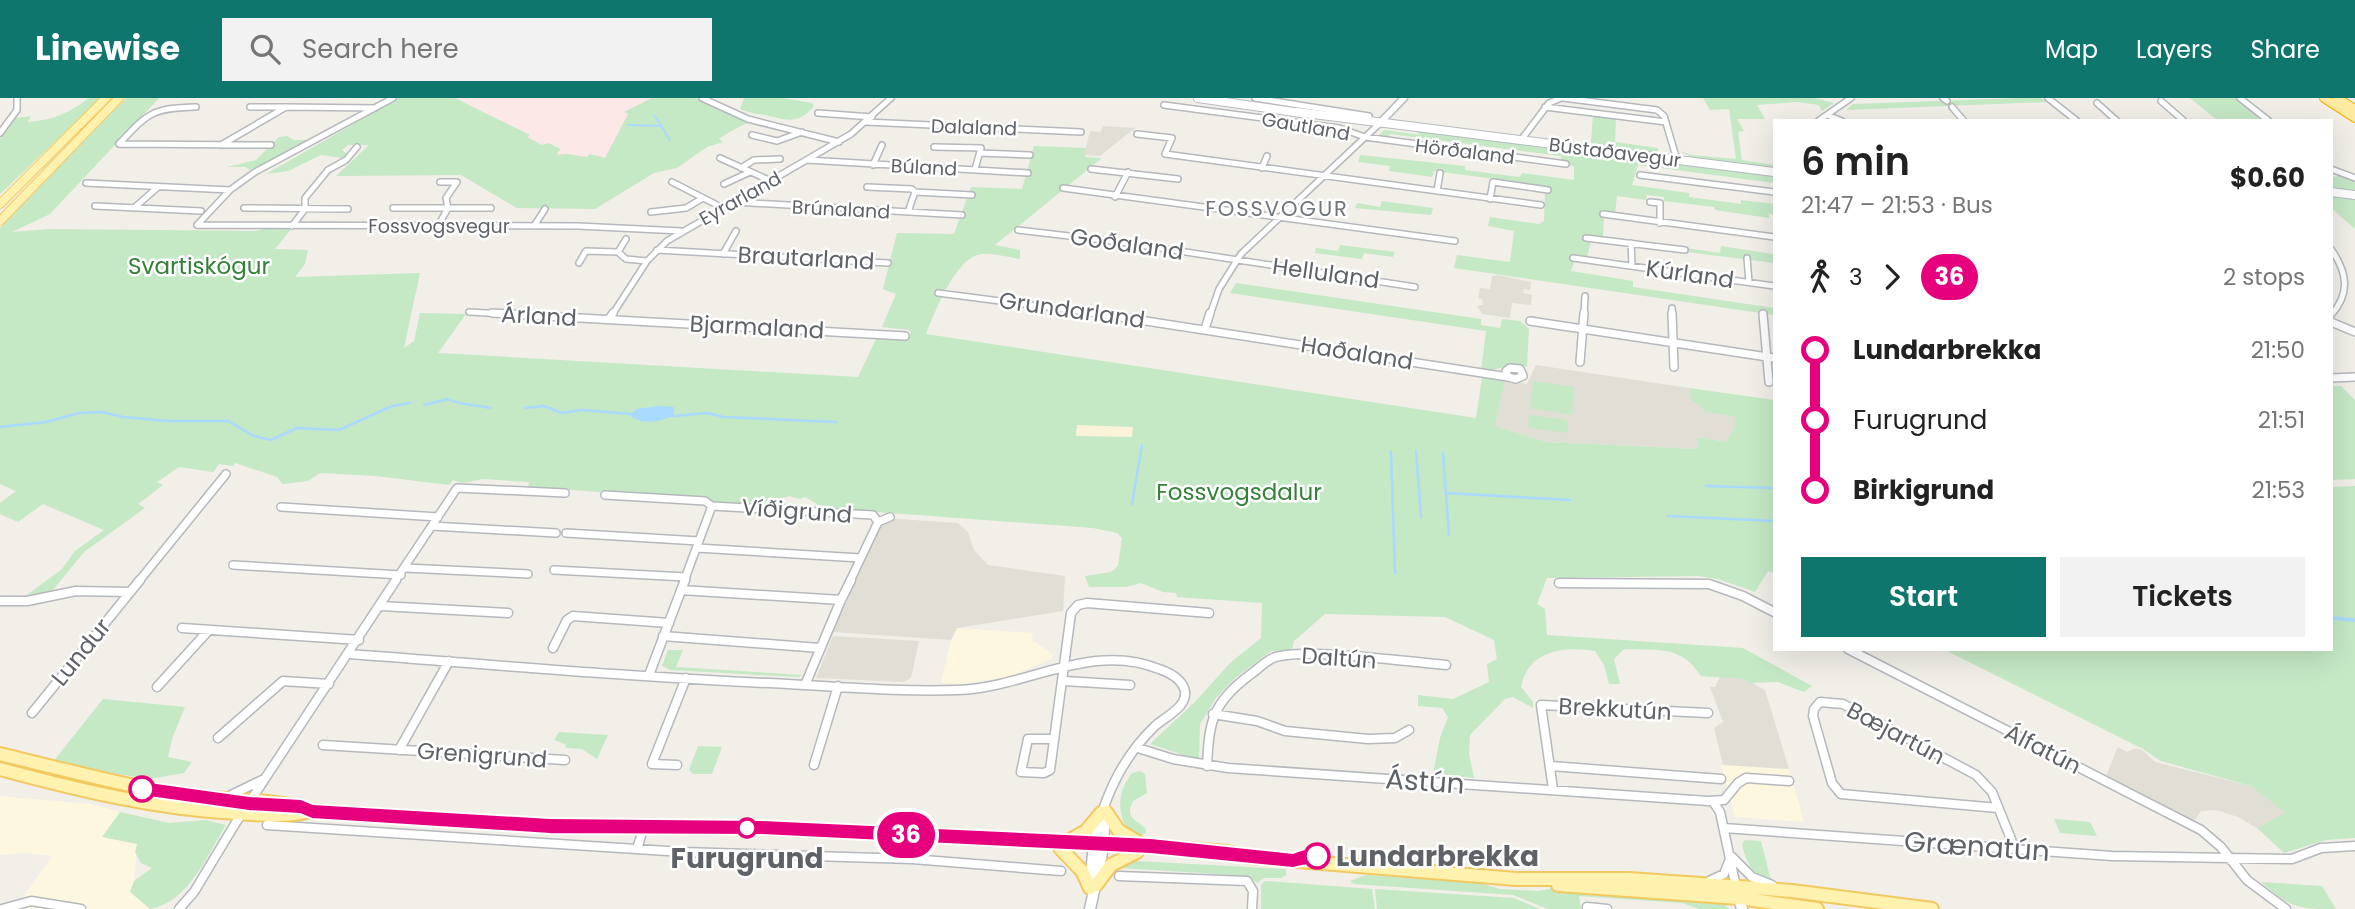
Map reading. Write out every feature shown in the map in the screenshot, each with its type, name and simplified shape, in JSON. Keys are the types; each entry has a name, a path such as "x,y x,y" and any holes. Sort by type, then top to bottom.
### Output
{"highway":[{"path":"2322,98 2337,100 2351,107"},
{"path":"2337,100 2355,118"}],"main road":[{"path":"0,204 106,98"},
{"path":"0,221 119,98"},
{"name":"Bústaðavegur","path":"1198,98 1773,172"},
{"path":"2333,192 2355,196"},
{"path":"0,754 134,787 296,816 312,811 550,826 761,828 908,835 920,840 1099,847 1151,846 1227,852 1249,857"},
{"path":"0,769 103,796 207,812 245,809"},
{"path":"1063,845 1086,831 1104,812 1122,834 1151,846"},
{"path":"1063,845 1093,887 1111,865 1137,852"},
{"path":"1099,847 1516,879 1629,879 1701,884 1761,906 1817,909"},
{"path":"1516,879 1549,885 1739,898 1793,891 1849,904 1932,909"}],"street":[{"path":"0,133 17,110 17,98"},
{"path":"86,183 230,190 255,172 393,98"},
{"path":"702,98 748,118 839,142"},
{"name":"Eyrarland","path":"609,319 647,261 681,231 839,142 869,120 891,98"},
{"name":"Bústaðavegur","path":"1255,98 1346,116 1369,116"},
{"path":"1205,329 1219,289 1237,260 1404,98"},
{"path":"1521,140 1552,100 1562,98 1651,108 1661,113 1666,122 1677,160"},
{"path":"1821,119 1851,98"},
{"path":"2048,98 2074,119"},
{"path":"2241,98 2267,119"},
{"path":"2161,100 2183,119"},
{"path":"2097,103 2115,119"},
{"name":"Gautland","path":"1164,105 1339,128 1365,137"},
{"path":"197,107 164,107 151,111 120,144 271,145"},
{"path":"250,107 375,108"},
{"path":"222,145 286,107"},
{"path":"1545,107 1666,122"},
{"path":"1952,107 1962,119"},
{"name":"Dalaland","path":"818,113 869,120 1081,132"},
{"path":"1827,115 1837,119"},
{"path":"752,135 766,142 785,141 803,132"},
{"path":"1137,134 1172,138 1165,154 1541,205"},
{"name":"Hörðaland","path":"1365,137 1566,164"},
{"name":"Búland","path":"873,165 882,145"},
{"path":"292,226 304,209 305,198 323,176 346,160 357,147"},
{"name":"Búland","path":"934,147 981,148 975,169"},
{"name":"Búland","path":"980,153 1030,155"},
{"path":"1262,167 1267,156"},
{"path":"720,158 771,181"},
{"path":"740,167 754,160 780,159"},
{"name":"Búland","path":"807,160 1028,173"},
{"path":"1091,169 1178,179"},
{"path":"2333,170 2355,178"},
{"path":"724,184 750,172"},
{"path":"1116,196 1128,172"},
{"path":"1437,191 1440,173"},
{"path":"1640,175 1773,192"},
{"path":"438,226 448,208 446,198 457,182 440,182"},
{"path":"671,182 723,208"},
{"path":"1490,199 1493,182 1548,190"},
{"path":"134,208 159,187"},
{"name":"Brúnaland","path":"867,187 972,195"},
{"path":"1063,188 1455,241"},
{"name":"Fossvogsvegur","path":"230,190 197,225 534,226 681,231"},
{"path":"0,198 13,191"},
{"name":"Brúnaland","path":"908,212 915,192"},
{"path":"650,212 686,208 703,198"},
{"name":"Brúnaland","path":"734,202 962,215"},
{"path":"1650,202 1660,203 1660,223"},
{"path":"95,206 201,211"},
{"path":"244,208 348,209"},
{"path":"393,208 491,208"},
{"path":"534,226 545,209"},
{"path":"1603,214 1773,237"},
{"name":"Goðaland","path":"1018,230 1237,260"},
{"name":"Brautarland","path":"723,254 736,231"},
{"name":"Kúrland","path":"1586,238 1685,250"},
{"path":"618,252 626,239"},
{"name":"Kúrland","path":"1631,243 1632,266"},
{"name":"Brautarland","path":"657,250 888,262"},
{"path":"579,262 586,251 618,252 626,260 647,261"},
{"path":"2333,252 2342,266 2347,289 2342,304 2333,313"},
{"name":"Kúrland","path":"1573,258 1773,286"},
{"name":"Kúrland","path":"1747,258 1749,282"},
{"name":"Helluland","path":"1237,260 1415,286"},
{"name":"Grundarland","path":"938,293 1205,329"},
{"path":"1580,362 1585,296"},
{"path":"1672,308 1674,367"},
{"name":"Árland","path":"469,312 609,319"},
{"path":"1763,314 1771,357 1769,382"},
{"name":"Bjarmaland","path":"609,319 905,336"},
{"path":"1530,321 1771,357"},
{"path":"2333,323 2355,332"},
{"name":"Haðaland","path":"1205,329 1508,377"},
{"path":"2333,378 2355,377"},
{"name":"Lundur","path":"32,713 226,474"},
{"path":"179,909 194,892 245,809 350,654 457,488 565,493"},
{"path":"605,495 705,501 712,506 649,675"},
{"name":"Víðigrund","path":"712,506 873,515 878,522"},
{"path":"281,507 438,517"},
{"name":"Víðigrund","path":"805,685 878,522 890,517"},
{"path":"432,526 556,533"},
{"name":"Víðigrund","path":"566,533 860,558"},
{"path":"233,565 528,574"},
{"path":"554,570 686,578"},
{"path":"1559,583 1709,584 1743,596 1773,611"},
{"path":"681,590 841,600"},
{"name":"Lundur","path":"0,601 27,601 76,591 130,592"},
{"path":"1054,739 1028,739 1021,772 1048,773 1054,739 1064,681 1063,664 1071,613 1078,605 1087,603 1209,613"},
{"path":"381,606 508,613"},
{"path":"552,648 567,620 573,616 668,622"},
{"path":"182,628 359,640"},
{"path":"157,687 209,630"},
{"path":"663,636 820,648"},
{"name":"Álfatún","path":"1852,651 2193,825 2215,841 2247,880 2286,909"},
{"path":"350,654 805,685 969,690 1000,685 1087,659 1123,659 1151,666 1169,673 1181,683 1185,692 1181,704 1154,727 1138,748 1108,797 1090,908"},
{"name":"Daltún","path":"1207,766 1209,729 1213,714 1235,686 1273,658 1286,654 1446,666"},
{"name":"Grenigrund","path":"399,750 449,661"},
{"path":"677,765 652,764 686,678"},
{"path":"218,738 283,681 330,684"},
{"path":"1064,681 1129,685"},
{"path":"814,765 838,686"},
{"name":"Bæjartún","path":"1998,808 1841,794 1832,783 1813,716 1814,709 1821,702 1843,704 1976,775 1992,792 2015,849"},
{"name":"Brekkutún","path":"1553,789 1541,705 1708,713"},
{"path":"1213,714 1257,721 1285,731 1368,739 1395,738 1409,730"},
{"name":"Grenigrund","path":"323,745 565,760"},
{"name":"Ástún","path":"1138,748 1173,760 1207,766 1694,798 1714,803"},
{"path":"1551,766 1721,779"},
{"path":"211,799 237,793 266,778"},
{"path":"1739,898 1720,812 1714,803 1726,799 1741,780 1746,778 1789,780"},
{"path":"267,825 637,849 912,859 1061,871"},
{"path":"637,849 644,826"},
{"name":"Grænatún","path":"1724,828 2112,856 2292,859 2321,848 2355,846"},
{"path":"1701,884 1724,874 1731,855"},
{"path":"1731,855 1752,877 1793,891"},
{"path":"1119,876 1247,881 1253,891 1252,909"},
{"path":"1,908 29,901 81,909"},
{"path":"1587,907 1607,909"}],"shaded area":[{"path":"401,98 694,98 733,125 595,209 517,208 461,175 336,176 370,145 318,144"},
{"path":"1103,126 1135,128 1100,156 1084,155 1090,131 1100,132"},
{"path":"1492,276 1531,282 1530,290 1524,289 1523,293 1532,295 1531,305 1512,303 1510,318 1482,314 1477,306 1483,305 1482,299 1478,299 1480,288 1490,289"},
{"path":"1536,365 1689,388 1691,400 1707,412 1735,417 1735,427 1726,442 1699,437 1699,449 1546,442 1495,426 1505,381 1527,384"},
{"path":"884,518 958,523 968,532 974,550 988,565 1065,576 1063,611 957,628 951,640 833,632"},
{"path":"957,628 1033,633 1032,640 1054,655 1051,659 1008,677 961,684 941,683 951,640"},
{"path":"833,636 919,641 911,678 903,682 816,678"},
{"path":"1720,677 1745,679 1765,690 1789,769 1723,765 1714,728 1723,722 1710,687 1715,687"},
{"path":"2118,747 2127,752 2141,749 2155,762 2251,786 2285,813 2257,828 2238,817 2216,810 2201,811 2194,821 2106,776"},
{"path":"1721,765 1789,769 1804,822 1735,817"},
{"path":"0,796 91,804 120,812 103,837 137,844 134,881 130,892 154,903 150,909 15,909 52,856 25,853 0,855"}],"green space":[{"path":"89,98 101,98 0,194 0,139 16,118 31,116 28,122 46,120 68,112"},
{"name":"Fossvogsdalur","path":"126,98 159,98 50,214 12,232 49,229 256,231 271,227 293,227 275,249 308,250 305,264 295,277 420,273 404,348 414,341 420,313 466,314 438,353 858,377 877,337 907,340 911,333 909,330 882,327 896,294 883,289 897,233 954,234 971,187 1022,189 1034,146 1086,148 1085,157 1102,158 995,245 1020,250 1020,259 981,254 963,265 947,287 926,334 1476,418 1482,378 1505,381 1495,426 1546,442 1698,449 1698,437 1726,442 1735,427 1735,417 1707,412 1691,400 1689,388 1773,400 1773,573 1768,571 1755,592 1718,579 1698,576 1547,578 1537,604 1545,609 1547,635 1743,648 1812,686 1804,692 1778,682 1749,683 1745,679 1701,676 1693,666 1676,654 1658,650 1624,649 1614,659 1620,684 1609,684 1604,665 1595,651 1560,650 1539,658 1525,675 1521,687 1533,702 1533,708 1513,697 1505,699 1470,735 1469,753 1474,778 1433,774 1440,738 1448,717 1442,708 1418,706 1418,695 1453,699 1489,682 1487,664 1497,659 1494,640 1445,617 1325,614 1294,641 1292,650 1271,651 1235,678 1216,698 1200,724 1199,760 1150,744 1195,702 1230,663 1261,638 1262,603 1177,597 1176,593 1163,592 1141,583 1126,587 1089,587 1085,576 1111,572 1118,566 1122,538 1117,533 1093,528 824,508 805,497 800,499 789,496 781,499 787,506 741,507 528,487 529,482 483,479 462,483 453,480 449,485 376,476 320,473 308,481 283,484 277,477 235,463 233,466 219,464 213,472 179,467 157,482 163,485 138,504 145,508 84,552 52,591 27,595 62,569 75,551 104,530 43,504 18,522 0,514 0,503 16,491 0,484 0,228"},
{"path":"399,98 455,98 530,135 527,137 542,145 548,143 561,149 557,153 559,155 584,157 590,154 605,158 628,114 624,112 652,98 695,98 748,123 719,139 723,142 707,147 677,168 654,173 595,209 517,208 461,175 336,176 369,145 348,145 342,150 347,154 342,158 321,155 288,171 266,174"},
{"path":"744,98 782,98 812,103 814,106 805,115 786,120 740,109"},
{"path":"1703,98 1815,98 1834,103 1822,111 1819,105 1797,102 1757,105 1765,119 1737,119 1744,131 1738,132 1742,160 1773,165 1773,169 1693,158 1680,151 1692,155 1736,159 1729,109 1710,110"},
{"path":"2040,98 2048,102 1846,110 1853,104"},
{"path":"2190,98 2237,98 2263,119 2216,119"},
{"path":"1593,114 1616,117 1615,142 1658,148 1658,153 1591,143"},
{"path":"1384,130 1422,135 1417,133 1418,131 1599,154 1634,161 1773,175 1773,183 1638,165 1632,185 1741,204 1741,200 1773,204 1773,214 1769,214 1769,218 1715,210 1714,207 1664,201 1664,197 1647,195 1646,200 1617,196 1615,213 1604,218 1603,236 1720,253 1721,246 1773,254 1773,263 1591,240 1587,258 1576,256 1571,271 1633,281 1633,287 1773,308 1773,315 1454,268 1457,255 1510,262 1514,231 1488,226 1490,217 1539,224 1544,221 1545,191 1495,184 1495,179 1434,171 1432,177 1389,171 1390,166 1358,162 1360,155 1465,166 1465,170 1519,177 1523,173 1574,180 1574,166 1561,165 1561,156 1390,134 1387,139 1376,138"},
{"path":"287,136 294,140 311,140 250,170 246,167 227,167 256,160 279,137"},
{"path":"2341,176 2355,181 2355,229 2333,210 2333,192 2341,191 2333,188 2333,177"},
{"path":"1382,201 1433,208 1431,215 1355,208 1357,203 1380,207"},
{"path":"1340,245 1395,252 1393,257 1364,253 1362,259 1315,253 1316,248 1338,251"},
{"path":"1236,283 1481,319 1481,325 1500,328 1502,319 1520,321 1529,329 1527,367 1513,365 1481,371 1486,331 1230,293"},
{"path":"1533,381 1574,387 1572,415 1530,408"},
{"path":"2333,386 2341,386 2355,400 2355,479 2333,480"},
{"path":"1529,416 1567,420 1568,433 1531,428 1528,426"},
{"path":"2355,486 2355,838 2326,840 2284,853 2257,828 2285,813 2251,786 2161,761 2143,749 1947,651 2333,651 2333,487"},
{"path":"668,650 683,650 676,667 802,675 798,677 671,670 662,666"},
{"path":"103,699 185,707 168,757 192,762 184,773 149,779 52,763"},
{"path":"559,732 608,735 597,759 582,749 566,748 565,744 554,740"},
{"path":"698,746 722,747 712,774 693,774 689,770"},
{"path":"1140,771 1145,774 1147,793 1133,801 1130,814 1145,828 1143,835 1128,831 1120,809 1121,794 1127,780 1132,773"},
{"path":"120,812 169,823 206,820 226,825 196,876 176,897 164,905 150,909 130,892 134,881 152,868 141,863 135,852 137,844 102,837"},
{"path":"2054,819 2090,822 2097,836 2060,833"},
{"path":"1745,840 1761,841 1770,877 1774,880 1761,876 1752,868 1742,844"},
{"path":"1135,861 1286,869 1286,875 1281,878 1264,878 1257,883 1248,876 1122,868"},
{"path":"1366,875 1480,883 1500,889 1537,891 1557,888 1719,899 1729,909 1699,909 1682,903 1579,896 1581,909 1548,909 1513,895 1354,884 1350,881"},
{"path":"1265,881 1372,889 1375,909 1261,909 1261,885"},
{"path":"2261,882 2322,886 2336,909 2295,905"},
{"path":"1375,889 1514,898 1540,909 1377,909"}],"sand":[{"path":"1077,425 1133,427 1132,437 1076,436"}],"water":[{"path":"674,407 674,416 646,422 630,416 636,409"}],"waterway":[{"path":"654,115 661,126"},
{"path":"628,125 661,126"},
{"path":"661,126 670,140"},
{"path":"424,405 448,399 490,408"},
{"path":"0,427 46,422 79,413 102,412 123,417 168,421 228,421 254,436 271,440 297,428 339,430 392,406 410,403"},
{"path":"525,408 544,406 562,413 581,410 632,414"},
{"path":"673,416 708,413 723,417 836,422"},
{"path":"1132,504 1142,445"},
{"path":"1416,451 1421,517"},
{"path":"1391,452 1395,573"},
{"path":"1443,453 1449,535"},
{"path":"1706,486 1773,488"},
{"path":"1446,493 1570,500"},
{"path":"1668,516 1773,521"},
{"path":"2333,618 2355,620"}],"bus line":[{"name":"36","path":"142,789 249,804 301,806 312,811 550,826 761,828 918,834 1151,846 1293,860 1317,856"}],"place":[{"name":"Furugrund","path":"747,828"},
{"name":"Lundarbrekka","path":"1317,856"}],"district":[{"name":"FOSSVOGUR","path":"1277,209"}],"park label":[{"name":"Svartiskógur","path":"199,266"}]}
